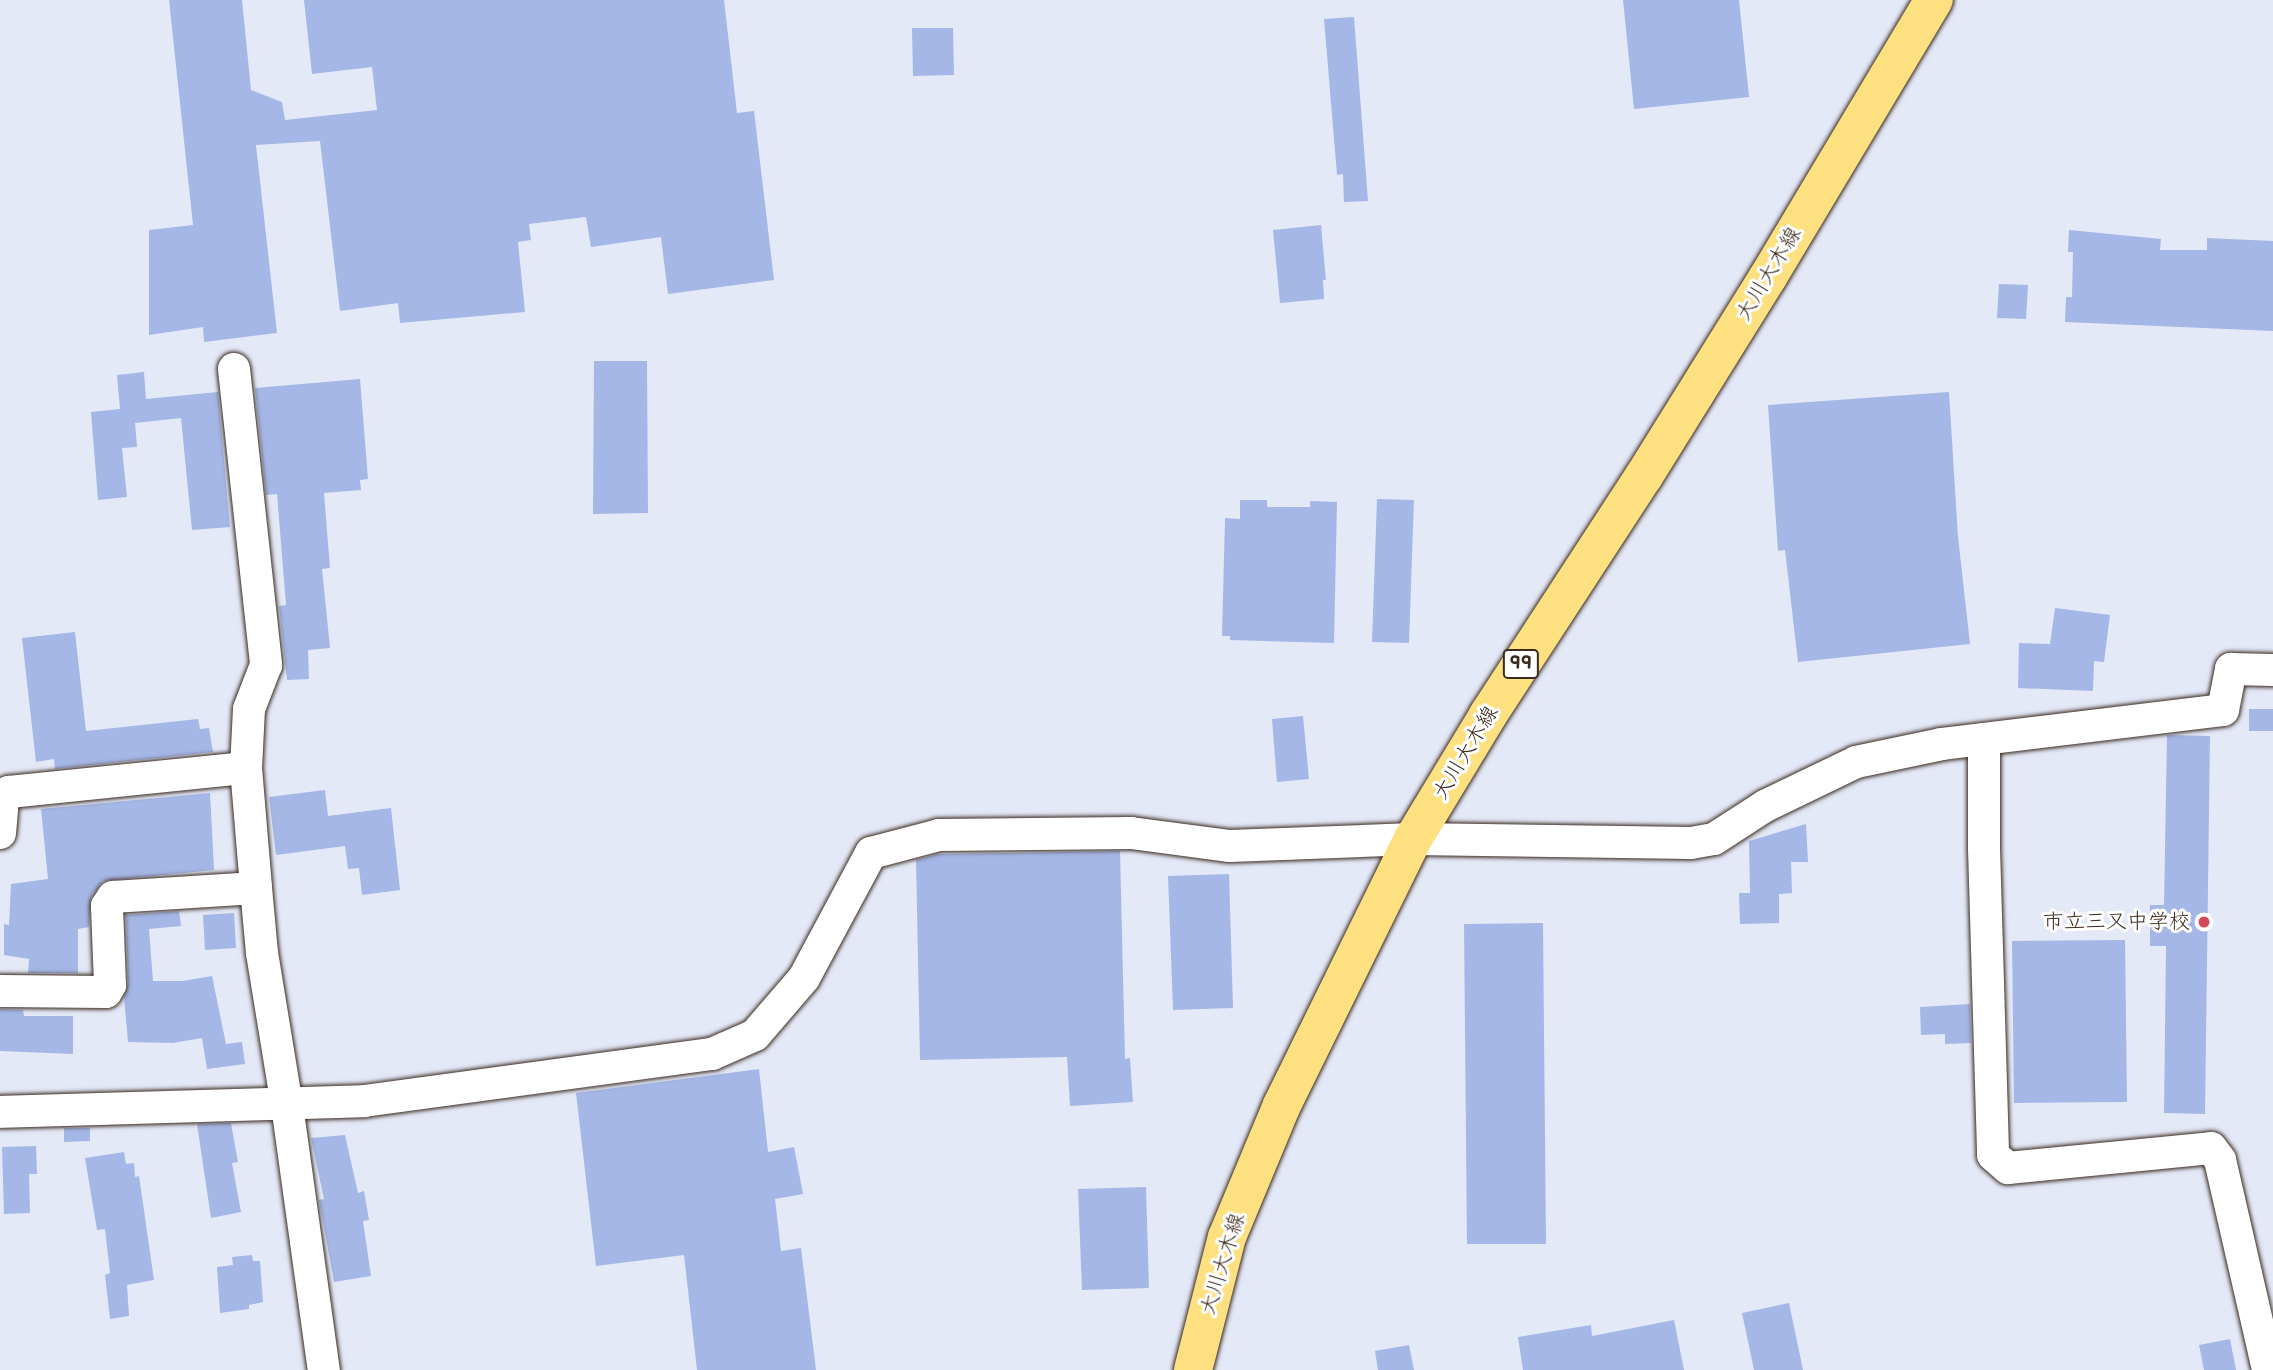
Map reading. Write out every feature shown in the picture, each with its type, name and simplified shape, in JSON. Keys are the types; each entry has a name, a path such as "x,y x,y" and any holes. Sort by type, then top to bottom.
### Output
{"main road":[{"name":"大川大木線","path":"1193,1370 1227,1237 1277,1117 1413,839 1488,715 1724,347 1934,0"}],"street":[{"path":"234,369 266,665 249,709 246,768 256,888 262,953 287,1105 324,1370"},
{"path":"0,1112 364,1101 465,1090 712,1054 755,1035 804,978 871,853 939,835 1130,833 1230,846 1413,839 1691,843 1714,839 1765,806 1856,762 1984,739 2223,710 2231,668 2273,670"},
{"path":"1984,739 1983,848 1993,1155 2008,1168 2211,1148 2222,1170 2269,1370"},
{"path":"0,833 4,795 9,792 246,768"},
{"path":"0,991 106,992 110,985 107,906 113,897 256,888"}],"building":[{"path":"169,0 242,0 251,90 282,102 285,120 377,110 372,67 312,74 304,0 724,0 737,113 754,111 774,280 668,294 661,237 591,247 586,217 529,224 531,240 518,242 525,312 400,323 398,303 340,311 320,141 256,145 277,333 204,342 203,327 149,335 149,230 193,225"},
{"path":"1623,0 1739,0 1749,97 1634,109"},
{"path":"1354,17 1368,201 1344,202 1343,174 1337,175 1324,19"},
{"path":"912,28 953,28 954,75 913,76"},
{"path":"1321,225 1326,280 1323,280 1324,299 1280,303 1273,230"},
{"path":"2069,230 2161,239 2160,250 2207,250 2207,238 2273,241 2273,331 2065,322 2066,297 2072,297 2073,252 2068,252"},
{"path":"1999,284 2028,285 2026,319 1997,318"},
{"path":"594,361 647,361 648,513 593,514"},
{"path":"144,372 146,399 218,392 230,527 192,530 181,418 135,423 137,447 122,448 127,497 98,500 91,412 120,409 117,375"},
{"path":"360,379 368,479 360,480 361,490 324,493 330,568 322,569 330,648 308,650 309,679 287,680 279,606 286,605 277,494 266,495 255,388"},
{"path":"1949,392 1958,537 1970,644 1798,662 1785,550 1778,551 1768,405"},
{"path":"1377,499 1414,500 1409,643 1372,642"},
{"path":"1240,500 1267,500 1267,507 1310,507 1310,501 1337,502 1334,643 1230,640 1230,636 1222,636 1225,518 1240,519"},
{"path":"2055,608 2110,615 2104,662 2094,661 2093,691 2018,688 2019,643 2050,644"},
{"path":"75,632 86,731 198,719 200,729 209,728 213,752 55,769 54,759 36,762 22,638"},
{"path":"2249,709 2273,709 2273,731 2249,731"},
{"path":"1303,716 1309,779 1277,782 1272,719"},
{"path":"2167,735 2210,736 2205,1114 2164,1113 2166,946 2150,946 2150,905 2164,905"},
{"path":"325,790 328,816 391,808 400,890 362,895 359,868 348,869 345,846 276,855 269,797"},
{"path":"210,793 214,870 103,881 91,897 89,927 78,929 78,973 28,973 29,959 4,955 4,924 9,925 11,884 48,879 41,809"},
{"path":"1806,824 1808,862 1791,862 1792,893 1779,894 1779,923 1740,924 1739,893 1750,893 1749,841"},
{"path":"1120,851 1125,1059 1130,1058 1133,1102 1070,1106 1067,1057 920,1060 916,860 938,854"},
{"path":"1229,874 1233,1008 1173,1010 1168,876"},
{"path":"179,911 181,926 149,929 153,981 183,981 212,976 226,1044 242,1042 245,1064 207,1069 202,1038 173,1043 128,1042 124,997 128,984 126,915"},
{"path":"234,913 236,948 205,950 203,915"},
{"path":"1543,923 1546,1244 1467,1244 1464,924"},
{"path":"2125,940 2127,1102 2014,1103 2012,941"},
{"path":"1970,1004 1971,1043 1945,1044 1945,1034 1921,1035 1920,1007"},
{"path":"0,1009 23,1010 24,1016 73,1016 73,1054 0,1051"},
{"path":"759,1069 768,1152 794,1147 803,1194 775,1199 781,1251 801,1248 816,1370 697,1370 684,1255 596,1266 576,1093"},
{"path":"231,1123 238,1162 232,1163 241,1212 211,1218 197,1124"},
{"path":"64,1128 90,1128 90,1141 64,1142"},
{"path":"345,1135 358,1193 364,1191 369,1220 363,1221 371,1276 334,1282 319,1200 324,1199 311,1138"},
{"path":"36,1146 37,1174 29,1174 30,1213 4,1214 2,1147"},
{"path":"124,1152 126,1164 134,1163 135,1177 139,1176 154,1280 127,1285 129,1316 110,1319 105,1275 110,1273 105,1229 97,1230 85,1158"},
{"path":"1146,1187 1149,1288 1082,1290 1078,1189"},
{"path":"252,1255 253,1261 260,1261 263,1302 249,1305 249,1309 220,1313 217,1267 233,1265 232,1257"},
{"path":"1789,1303 1803,1370 1754,1370 1742,1313"},
{"path":"1674,1320 1684,1370 1523,1370 1518,1337 1591,1325 1592,1336"},
{"path":"2230,1339 2236,1370 2204,1370 2199,1345"},
{"path":"1409,1345 1414,1370 1378,1370 1375,1351"}],"place":[{"name":"市立三又中学校","path":"2204,922"}]}
